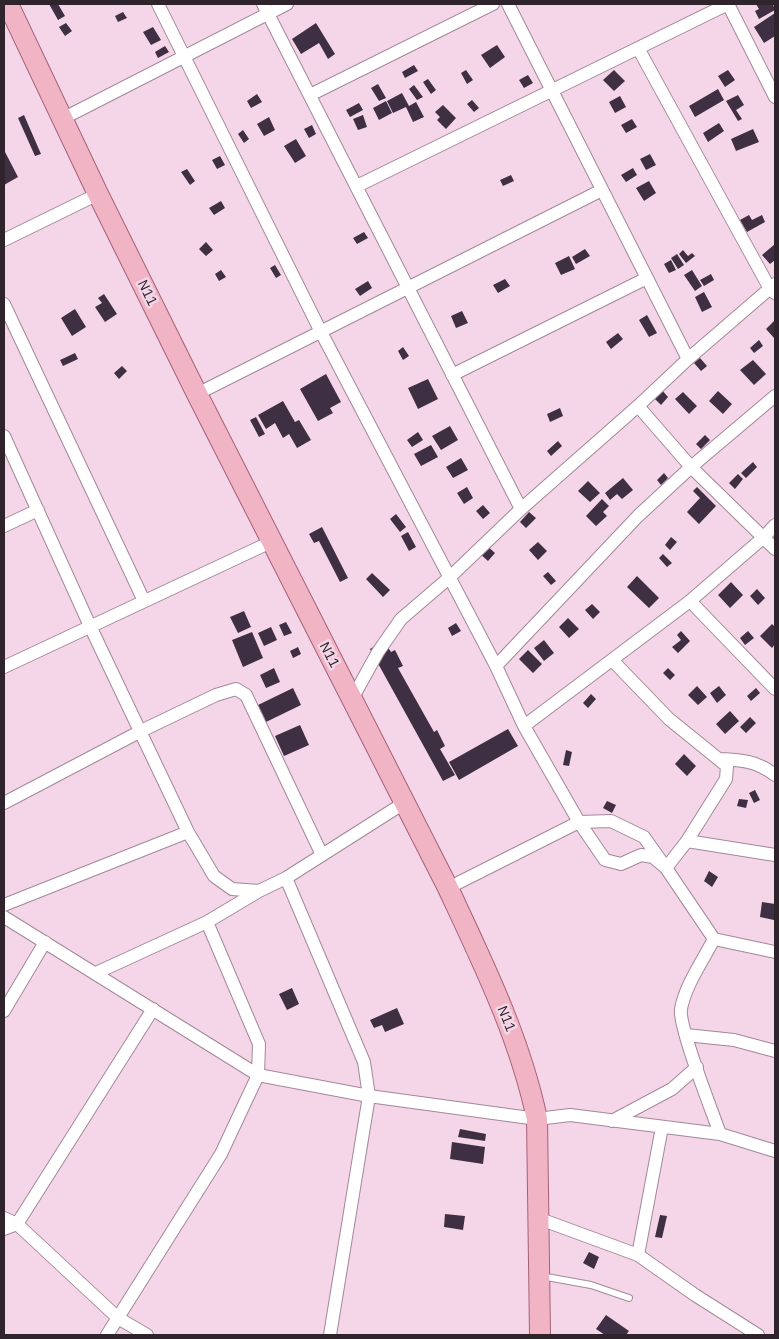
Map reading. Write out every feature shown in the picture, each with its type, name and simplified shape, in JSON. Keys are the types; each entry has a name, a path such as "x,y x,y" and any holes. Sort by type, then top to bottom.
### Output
{"main road":[{"name":"N11","path":"8,4 98,194 197,394 448,888 482,960 516,1044 530,1085 537,1119 540,1219 540,1335"}],"street":[{"path":"158,4 321,332 496,666 524,726 579,822 605,860 621,864 641,855 653,857 666,868"},
{"path":"62,119 185,56 266,9 288,4"},
{"path":"310,95 493,4"},
{"path":"508,4 688,359"},
{"path":"357,186 728,4 775,97"},
{"path":"266,9 521,509"},
{"path":"352,700 378,652 401,619 450,577 521,509 638,406 688,359 773,289 638,48"},
{"path":"197,394 602,190"},
{"path":"4,240 98,194"},
{"path":"452,375 647,278"},
{"path":"4,304 144,601"},
{"path":"496,666 638,516 691,467 775,396"},
{"path":"638,406 691,467 775,548"},
{"path":"4,436 90,626 188,832 214,876 232,889 259,891"},
{"path":"4,526 38,510"},
{"path":"524,726 690,601 764,538 775,524"},
{"path":"4,667 272,541"},
{"path":"690,601 775,689"},
{"path":"612,660 669,719 727,766 726,779 687,841 666,868"},
{"path":"4,803 141,731 216,695 236,689 246,695 322,855"},
{"path":"720,759 740,760 763,765 775,775"},
{"path":"96,973 206,922 259,891 286,878 404,803"},
{"path":"448,888 579,822 611,821 644,837 714,940 775,952"},
{"path":"4,905 188,832"},
{"path":"687,841 775,856"},
{"path":"286,878 364,1062 369,1096 330,1335"},
{"path":"4,916 258,1075 369,1096 537,1119 570,1116 720,1134 775,1151"},
{"path":"107,1335 220,1154 258,1075 259,1044 206,922"},
{"path":"714,940 684,996 680,1012 686,1036 720,1134"},
{"path":"4,1011 45,942"},
{"path":"4,1229 17,1224 153,1009"},
{"path":"686,1036 734,1040 775,1051"},
{"path":"612,1121 672,1089 697,1068"},
{"path":"638,1256 662,1127"},
{"path":"4,1218 17,1224 118,1318 147,1335"},
{"path":"540,1219 638,1256 758,1335"}],"lane":[{"path":"540,1276 591,1285 629,1298"}],"building":[{"path":"49,4 58,4 65,16 58,20"},
{"path":"756,4 773,4 775,10 759,19 755,11 759,9"},
{"path":"123,12 127,18 118,22 115,16"},
{"path":"775,13 775,36 764,43 754,27"},
{"path":"66,23 72,31 65,36 59,27"},
{"path":"316,23 335,54 328,59 319,43 301,54 292,39"},
{"path":"153,27 161,40 151,45 143,32"},
{"path":"497,45 505,57 490,68 481,55"},
{"path":"165,46 169,52 158,58 155,52"},
{"path":"414,65 418,71 405,78 402,72"},
{"path":"466,70 473,80 467,84 461,73"},
{"path":"614,70 625,81 614,91 603,80"},
{"path":"728,70 735,80 725,87 718,76"},
{"path":"528,75 533,83 524,88 519,80"},
{"path":"428,79 436,90 431,94 423,82"},
{"path":"378,84 386,98 379,101 371,88"},
{"path":"414,85 423,97 417,100 409,89"},
{"path":"718,89 724,100 695,117 689,106"},
{"path":"402,93 409,106 416,102 424,117 413,122 406,107 393,113 387,101"},
{"path":"257,94 262,102 251,108 247,101"},
{"path":"738,95 744,105 736,110 742,119 738,121 726,101"},
{"path":"620,96 626,107 615,113 609,102"},
{"path":"472,100 479,108 474,112 467,104"},
{"path":"386,101 392,113 379,120 373,108"},
{"path":"359,103 363,110 350,117 346,110"},
{"path":"443,105 456,118 446,129 437,120 440,117 435,112"},
{"path":"24,115 41,154 35,156 18,118"},
{"path":"363,115 367,127 358,130 353,119"},
{"path":"269,117 275,130 264,136 257,124"},
{"path":"632,119 637,127 626,133 621,125"},
{"path":"719,123 724,131 708,142 703,133"},
{"path":"312,125 316,134 309,138 304,129"},
{"path":"753,129 759,142 736,151 731,139"},
{"path":"243,130 249,139 244,143 238,134"},
{"path":"296,139 306,156 295,163 284,146"},
{"path":"4,150 18,177 4,185"},
{"path":"650,154 656,165 646,170 640,159"},
{"path":"220,156 225,165 217,169 212,160"},
{"path":"633,168 637,175 626,182 621,175"},
{"path":"187,169 195,181 190,185 181,172"},
{"path":"511,175 514,181 503,186 500,180"},
{"path":"649,181 656,193 644,201 636,188"},
{"path":"221,201 225,208 214,215 209,208"},
{"path":"749,215 752,220 762,215 765,222 747,232 740,220"},
{"path":"364,232 368,238 357,244 353,238"},
{"path":"206,242 213,250 206,256 199,249"},
{"path":"775,244 775,260 770,264 762,255"},
{"path":"585,249 590,256 576,264 572,257"},
{"path":"683,250 688,256 692,253 695,256 686,263 679,254"},
{"path":"677,254 684,265 678,269 671,258"},
{"path":"569,256 575,269 561,275 555,263"},
{"path":"671,260 676,270 669,273 664,264"},
{"path":"275,265 281,275 276,278 270,268"},
{"path":"221,270 226,277 219,281 215,274"},
{"path":"692,270 702,286 695,291 684,275"},
{"path":"711,274 714,280 704,286 700,280"},
{"path":"505,279 510,286 498,293 493,285"},
{"path":"368,281 372,288 360,296 355,289"},
{"path":"704,292 712,307 702,312 695,297"},
{"path":"104,294 117,314 105,322 95,307 102,303 98,298"},
{"path":"75,309 86,327 72,336 61,318"},
{"path":"462,311 468,323 456,328 451,316"},
{"path":"647,315 657,333 649,337 639,320"},
{"path":"775,320 775,337 774,338 766,329"},
{"path":"618,333 623,339 611,349 606,342"},
{"path":"759,340 763,346 754,353 750,348"},
{"path":"403,347 409,356 403,360 398,351"},
{"path":"75,353 78,359 63,366 60,360"},
{"path":"700,358 707,366 701,371 694,363"},
{"path":"753,360 766,374 754,385 740,370"},
{"path":"122,366 127,371 119,379 114,373"},
{"path":"326,374 341,402 330,408 333,413 318,421 300,389"},
{"path":"428,379 438,399 418,409 408,388"},
{"path":"661,389 668,397 661,405 653,397"},
{"path":"718,391 732,404 723,414 709,401"},
{"path":"683,392 697,406 689,414 675,399"},
{"path":"283,401 295,422 299,420 311,440 297,448 289,434 283,438 275,423 266,429 258,415"},
{"path":"560,408 563,416 550,422 547,414"},
{"path":"256,417 265,434 259,437 250,420"},
{"path":"450,426 458,440 441,450 432,436"},
{"path":"418,432 423,440 412,447 407,440"},
{"path":"705,435 710,440 701,449 696,444"},
{"path":"558,441 562,446 551,456 547,451"},
{"path":"431,445 438,457 421,466 414,454"},
{"path":"461,458 468,470 453,478 446,467"},
{"path":"753,462 757,467 746,478 741,473"},
{"path":"664,473 668,478 661,485 657,480"},
{"path":"738,474 743,479 735,489 729,483"},
{"path":"623,478 633,490 622,499 617,494 610,500 605,493"},
{"path":"588,481 600,493 590,502 578,491"},
{"path":"467,487 473,498 464,504 457,493"},
{"path":"697,487 716,506 699,524 687,512 700,498 693,491"},
{"path":"602,499 609,506 603,512 607,516 596,526 586,516"},
{"path":"483,505 490,513 483,519 476,511"},
{"path":"529,512 536,518 526,528 520,522"},
{"path":"396,514 406,527 400,532 390,519"},
{"path":"322,527 348,578 340,582 319,541 314,543 309,534"},
{"path":"408,532 416,547 409,551 401,536"},
{"path":"671,537 677,542 670,550 665,545"},
{"path":"538,542 547,551 538,560 529,550"},
{"path":"485,544 495,553 488,561 478,552"},
{"path":"663,554 672,563 667,567 659,558"},
{"path":"548,572 556,581 551,585 543,576"},
{"path":"372,573 390,590 383,597 366,579"},
{"path":"637,576 659,598 649,608 627,587"},
{"path":"731,582 743,595 730,608 718,595"},
{"path":"757,589 765,598 758,605 750,596"},
{"path":"592,604 600,612 593,619 585,610"},
{"path":"244,611 251,627 238,633 230,617"},
{"path":"568,618 579,629 569,638 559,627"},
{"path":"286,622 292,633 284,636 279,625"},
{"path":"456,623 461,631 452,636 448,628"},
{"path":"772,624 775,627 775,644 772,648 760,636"},
{"path":"271,627 277,640 264,646 258,633"},
{"path":"681,631 690,641 678,653 672,647 681,640 677,635"},
{"path":"748,631 754,638 745,645 740,638"},
{"path":"252,632 263,658 243,667 232,640"},
{"path":"544,640 554,653 544,661 534,648"},
{"path":"384,641 391,652 395,650 403,666 398,668 434,732 437,730 445,746 440,749 455,775 443,781 370,649"},
{"path":"298,647 301,654 293,658 290,651"},
{"path":"528,650 542,664 533,673 519,659"},
{"path":"274,668 280,682 266,688 260,675"},
{"path":"668,668 675,675 670,680 663,673"},
{"path":"697,686 707,697 698,705 688,695"},
{"path":"719,686 726,695 717,703 710,693"},
{"path":"293,688 301,705 266,722 258,705"},
{"path":"756,688 760,693 751,701 747,696"},
{"path":"591,694 596,699 588,708 583,703"},
{"path":"730,711 739,721 725,734 716,724"},
{"path":"750,717 756,723 746,733 740,727"},
{"path":"300,725 309,745 284,756 275,736"},
{"path":"508,729 518,746 459,780 449,762"},
{"path":"566,750 572,752 569,766 563,765"},
{"path":"684,754 696,766 687,776 675,764"},
{"path":"755,790 760,800 754,803 749,793"},
{"path":"739,799 748,800 746,808 737,806"},
{"path":"607,801 616,805 612,813 603,808"},
{"path":"709,871 718,877 712,887 704,881"},
{"path":"762,902 775,904 774,920 760,917"},
{"path":"292,988 299,1004 287,1010 279,994"},
{"path":"397,1008 404,1024 385,1032 382,1025 374,1028 370,1020"},
{"path":"460,1129 486,1134 485,1141 458,1137"},
{"path":"452,1142 485,1147 483,1164 450,1159"},
{"path":"445,1214 465,1216 463,1230 444,1227"},
{"path":"660,1215 667,1216 662,1238 655,1237"},
{"path":"589,1252 599,1257 594,1269 583,1263"},
{"path":"606,1315 629,1331 626,1335 605,1335 596,1329"}]}
